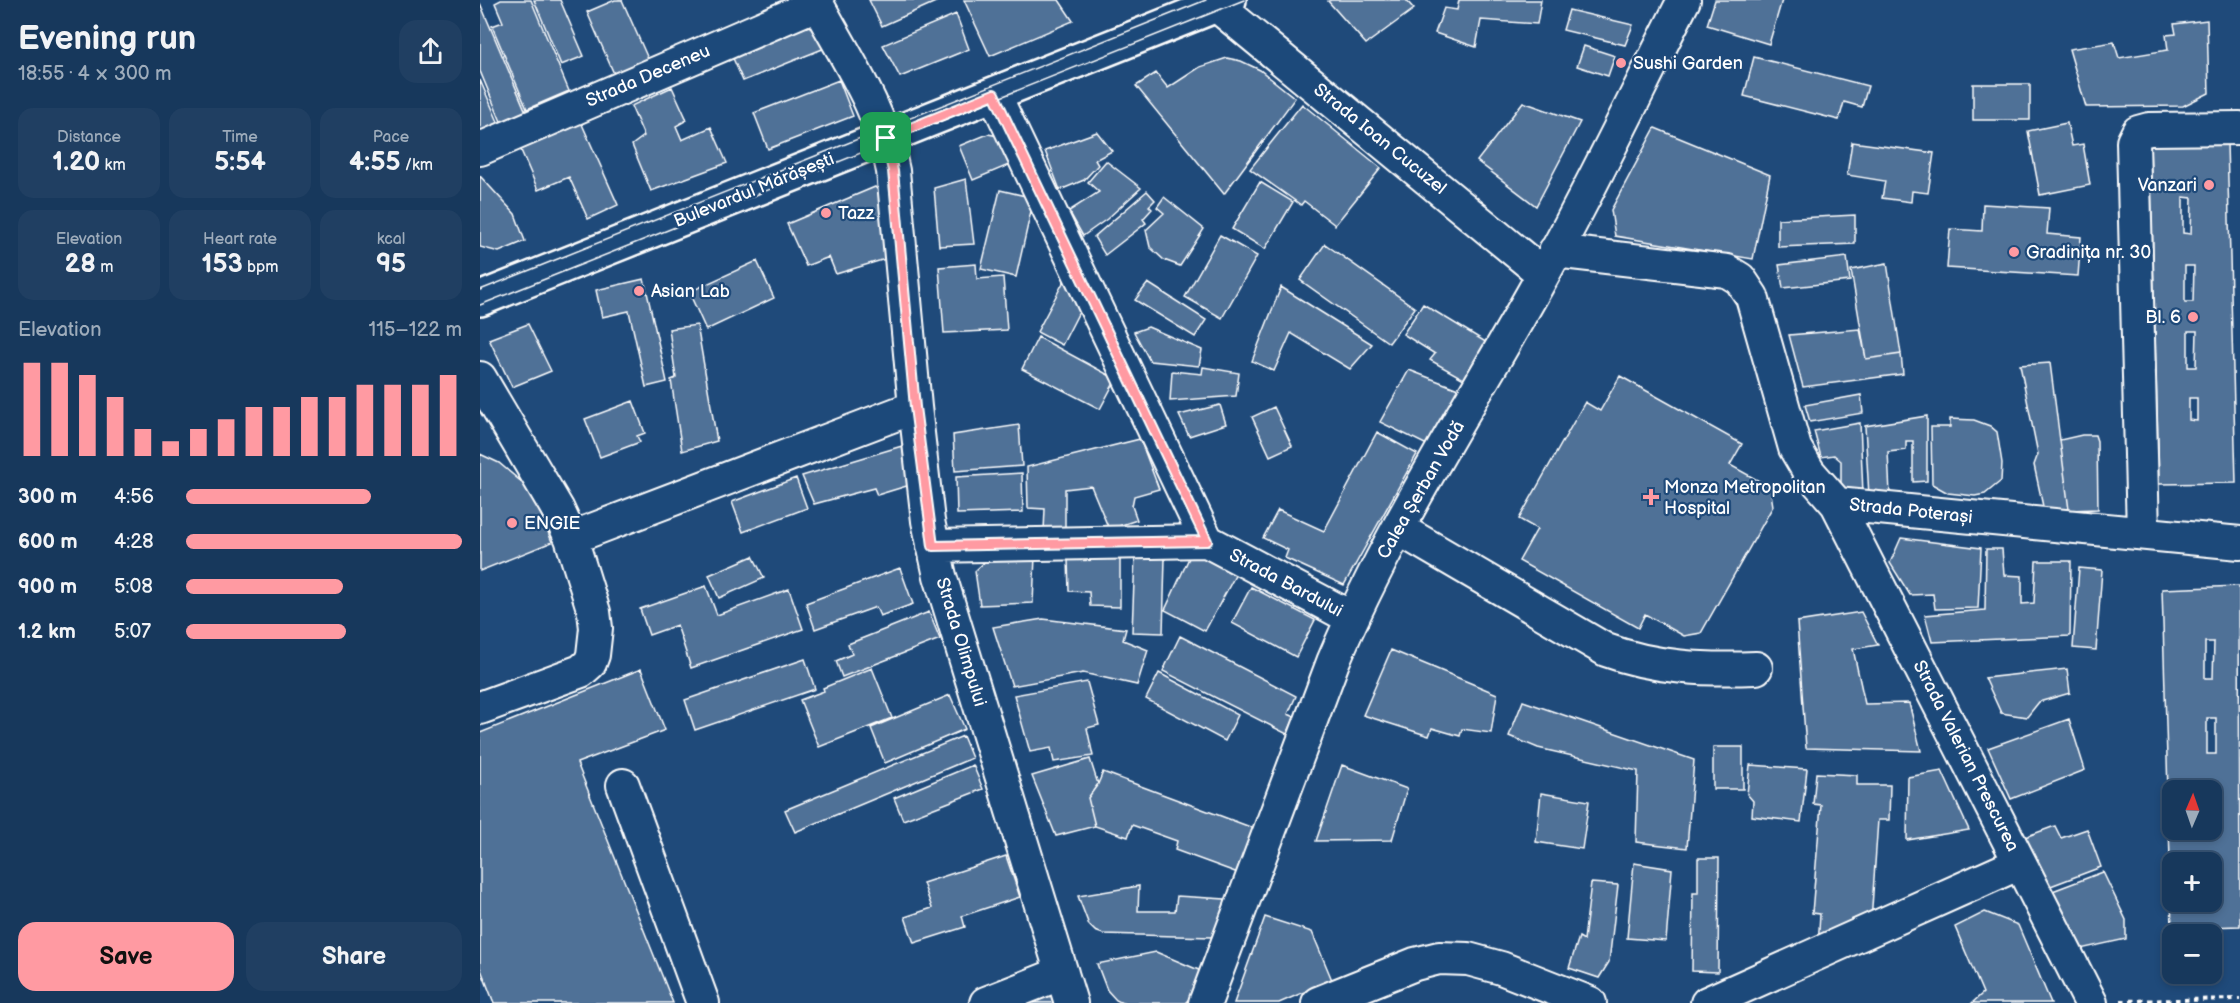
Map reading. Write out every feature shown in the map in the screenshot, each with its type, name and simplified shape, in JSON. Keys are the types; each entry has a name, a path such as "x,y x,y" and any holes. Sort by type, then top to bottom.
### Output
{"main road":[{"name":"Bulevardul Mărășești","path":"480,298 1223,3"}],"street":[{"name":"Calea Șerban Vodă","path":"1205,1003 1333,662 1352,618 1399,529 1549,262 1684,0"},
{"name":"Strada Olimpului","path":"816,2 871,103 886,138 893,171 915,407 933,546 940,576 1071,1003"},
{"name":"Strada Deceneu","path":"480,149 816,2"},
{"name":"Strada Ioan Cucuzel","path":"1223,3 1549,262"},
{"path":"994,94 1207,541"},
{"path":"2143,533 2133,142 2138,132 2149,129 2240,128"},
{"name":"Strada Poterași","path":"1549,262 1727,271 1740,279 1752,297 1795,448 1809,472 1838,504 2240,543"},
{"path":"480,708 581,671 590,663 596,643 594,612 571,538 558,510 481,381"},
{"path":"571,538 915,407"},
{"name":"Strada Valerian Prescurea","path":"1707,1003 2020,863 1838,504"},
{"path":"1399,529 1606,650 1635,661 1679,667 1756,668"},
{"name":"Strada Bardului","path":"933,546 1207,541 1352,618"},
{"path":"623,785 703,1003"},
{"path":"2020,863 2091,1002"},
{"path":"1318,1003 1415,964 1439,958 1468,959 1501,968 1590,1003"},
{"path":"986,1003 1062,973"}],"path":[{"path":"2091,1002 2240,999"}],"building":[{"path":"501,0 531,0 569,91 527,109 492,26 503,22 495,3"},
{"path":"534,0 560,0 584,56 561,65"},
{"path":"615,0 622,0 649,61 615,76 587,12"},
{"path":"869,0 940,0 882,26"},
{"path":"964,0 1059,0 1073,21 990,56"},
{"path":"1406,0 1414,9 1366,44 1328,1"},
{"path":"1459,0 1541,0 1537,24 1481,20 1476,47 1435,33 1444,8 1457,10"},
{"path":"1715,0 1782,0 1769,44 1707,25"},
{"path":"480,3 526,112 502,124 480,71"},
{"path":"1569,10 1633,25 1625,45 1563,30"},
{"path":"956,14 969,49 900,77 883,45"},
{"path":"2207,20 2209,93 2183,106 2086,107 2069,49 2114,42 2119,58 2168,50 2166,35 2176,34 2174,24"},
{"path":"815,23 825,48 743,81 732,56"},
{"path":"1584,46 1615,56 1608,76 1577,66"},
{"path":"1754,57 1868,86 1862,107 1844,102 1839,120 1744,96"},
{"path":"1227,58 1241,61 1260,70 1295,98 1224,194 1136,86 1156,73 1168,88 1200,67"},
{"path":"480,80 499,124 480,132"},
{"path":"839,80 853,116 768,149 754,113"},
{"path":"1973,84 2030,84 2030,120 1973,120"},
{"path":"672,87 687,120 676,126 682,140 711,127 727,163 651,191 632,145 644,136 631,106"},
{"path":"1523,102 1580,122 1536,206 1477,161"},
{"path":"1302,104 1381,168 1335,225 1304,201 1301,205 1250,169"},
{"path":"581,122 618,205 588,219 569,177 538,190 520,148"},
{"path":"2067,123 2072,146 2083,144 2090,185 2040,195 2028,131"},
{"path":"1655,128 1770,175 1753,259 1615,236 1611,210"},
{"path":"1097,132 1112,151 1095,160 1098,165 1084,180 1060,190 1045,151"},
{"path":"988,134 998,136 1016,162 973,180 959,146"},
{"path":"1852,142 1934,153 1928,193 1912,191 1911,202 1882,198 1885,181 1847,175"},
{"name":"Bl. 6","path":"2227,143 2236,483 2159,484 2150,145","holes":["2183,197 2192,198 2191,234 2183,233","2185,266 2194,266 2193,302 2185,302","2188,331 2197,331 2196,367 2188,367","2189,398 2197,398 2197,421 2189,420"]},
{"path":"1106,161 1141,188 1107,219 1083,236 1069,211 1099,192 1088,182"},
{"path":"480,176 515,214 525,241 499,252 480,247"},
{"path":"966,179 974,244 939,246 934,188"},
{"path":"1260,182 1293,202 1265,249 1232,229"},
{"path":"875,187 888,201 892,257 836,274 829,257 806,266 787,224"},
{"path":"1000,190 1034,198 1016,277 981,269"},
{"path":"1147,191 1155,200 1149,206 1152,209 1143,219 1146,223 1105,255 1094,237"},
{"path":"1164,197 1204,229 1180,266 1164,260 1150,247 1146,230 1164,213 1157,207"},
{"name":"Gradinița nr. 30","path":"1983,204 2049,208 2047,234 2081,237 2078,276 1947,268 1950,229 1982,231"},
{"path":"1855,215 1855,244 1778,247 1778,219"},
{"path":"1220,235 1257,256 1222,318 1185,297"},
{"path":"1325,244 1415,308 1389,343 1300,280"},
{"path":"1847,257 1850,281 1783,288 1779,265"},
{"path":"757,261 774,298 706,330 689,292"},
{"path":"1887,263 1901,354 1866,359 1851,270"},
{"path":"976,264 977,279 1003,277 1007,330 944,333 939,267"},
{"path":"644,279 667,382 646,387 629,311 602,317 596,290"},
{"path":"1065,279 1081,308 1062,345 1037,332"},
{"path":"1148,283 1206,320 1195,337 1135,300"},
{"path":"1281,287 1372,344 1350,369 1291,333 1274,371 1252,361"},
{"path":"1423,304 1489,344 1469,382 1430,360 1435,354 1403,334"},
{"path":"528,324 551,371 512,387 489,339"},
{"path":"697,325 717,441 682,451 671,380 676,378 669,329"},
{"path":"1148,327 1202,350 1199,366 1150,361 1134,332"},
{"path":"1860,329 1866,359 1901,354 1903,374 1803,387 1789,335"},
{"path":"1038,337 1116,379 1100,409 1022,369"},
{"path":"2050,363 2069,510 2044,511 2034,465 2038,454 2020,365"},
{"path":"1203,367 1239,373 1236,396 1170,401 1172,371 1202,374"},
{"path":"1409,370 1458,389 1427,445 1380,422"},
{"name":"Monza Metropolitan Hospital","path":"1620,376 1742,444 1730,465 1770,487 1773,506 1701,633 1684,636 1645,614 1638,628 1519,561 1537,529 1519,519 1585,402 1600,411"},
{"path":"1861,395 1863,413 1810,422 1805,405"},
{"path":"633,401 645,433 637,436 640,442 600,457 585,419"},
{"path":"1220,405 1226,424 1189,436 1179,415"},
{"path":"1274,407 1292,446 1270,456 1252,417"},
{"path":"1927,416 1927,481 1913,482 1913,441 1906,441 1906,450 1888,452 1890,494 1869,496 1865,426"},
{"path":"1950,419 1974,420 1990,426 1997,432 2002,463 2001,481 1985,494 1975,496 1948,493 1932,484 1931,427 1950,427"},
{"path":"1860,423 1863,494 1846,492 1841,483 1841,461 1834,455 1821,457 1814,431"},
{"path":"1019,425 1022,466 955,471 953,435"},
{"path":"1377,432 1417,454 1344,585 1285,558 1288,550 1263,538 1278,510 1324,531"},
{"path":"2082,435 2095,435 2097,441 2098,509 2069,510 2060,440"},
{"path":"1140,439 1159,489 1134,496 1132,506 1137,520 1109,529 1091,486 1065,489 1065,532 1044,531 1045,509 1028,508 1027,467"},
{"path":"902,446 910,485 877,495 874,488 814,504 802,476"},
{"name":"ENGIE","path":"480,454 499,463 524,484 537,504 552,542 480,571"},
{"path":"1022,473 1023,512 957,514 956,477"},
{"path":"796,478 807,508 743,532 732,502"},
{"path":"1901,538 1981,548 1978,608 1935,609 1933,594 1910,595 1890,563"},
{"path":"1986,549 2002,549 2004,575 2022,576 2022,604 2034,603 2036,561 2071,561 2070,636 1932,642 1925,615 1985,610"},
{"path":"753,556 764,578 719,598 709,575"},
{"path":"1035,556 1033,603 980,605 975,571 989,558"},
{"path":"1135,556 1165,558 1163,633 1132,632"},
{"path":"1120,558 1120,607 1090,606 1089,592 1069,591 1068,559"},
{"path":"1189,558 1211,558 1238,570 1205,631 1165,610"},
{"path":"900,568 913,604 880,616 876,607 815,629 806,603"},
{"path":"2079,568 2102,570 2096,650 2073,648"},
{"path":"706,586 717,615 789,589 803,629 691,668 677,625 649,635 640,609"},
{"path":"2239,586 2240,926 2172,924 2172,912 2222,912 2222,852 2170,852 2169,840 2222,840 2222,780 2168,780 2162,589","holes":["2205,642 2214,642 2213,678 2205,678","2207,718 2216,718 2216,754 2207,754"]},
{"path":"1251,587 1315,620 1296,657 1232,623"},
{"path":"929,612 940,639 842,677 836,661 852,654 848,644"},
{"path":"1861,612 1878,645 1853,649 1865,704 1909,703 1921,751 1806,748 1797,622"},
{"path":"1043,619 1126,629 1123,640 1148,650 1137,685 1083,673 1012,686 993,627"},
{"path":"1180,636 1296,696 1288,714 1295,717 1287,734 1163,671"},
{"path":"1391,650 1497,694 1491,733 1462,729 1460,736 1432,728 1429,736 1363,715"},
{"path":"805,659 815,689 695,730 685,700"},
{"path":"872,668 892,718 819,747 800,700"},
{"path":"641,669 665,730 577,763 673,1003 494,1003 480,967 480,733"},
{"path":"2067,669 2070,693 2039,702 2027,717 2001,713 1985,678"},
{"path":"1159,673 1238,715 1225,741 1146,699"},
{"path":"1087,682 1099,725 1087,728 1093,756 1054,762 1051,748 1030,752 1014,695"},
{"path":"950,695 965,729 885,763 871,728"},
{"path":"1523,701 1694,760 1687,848 1636,842 1638,771 1538,748 1509,736"},
{"path":"2069,719 2085,770 2011,799 1988,748"},
{"path":"963,736 972,758 795,832 785,810"},
{"path":"1713,747 1743,747 1743,789 1713,789"},
{"path":"1090,759 1098,784 1088,798 1095,826 1056,836 1032,776"},
{"path":"973,765 983,789 903,820 894,798"},
{"path":"1342,765 1407,789 1392,840 1316,841"},
{"path":"1750,765 1807,769 1801,822 1752,816 1753,801 1747,794"},
{"path":"1942,771 1969,830 1907,840 1908,777"},
{"path":"1103,772 1253,828 1238,873 1175,850 1177,841 1132,825 1128,837 1095,826 1088,798"},
{"path":"1816,773 1857,775 1857,785 1890,785 1889,820 1878,820 1871,922 1818,946 1820,914 1812,913 1821,805 1813,804"},
{"path":"1541,793 1589,801 1582,849 1536,842"},
{"path":"2055,826 2061,838 2087,829 2101,867 2048,887 2025,837"},
{"path":"1006,856 1020,897 962,916 965,927 914,943 905,917 932,908 923,883"},
{"path":"1698,858 1719,858 1718,972 1692,971 1693,893 1698,893"},
{"path":"1634,863 1672,869 1666,941 1627,938"},
{"path":"2103,872 2126,920 2126,939 2076,950 2050,892"},
{"path":"1591,883 1618,885 1609,962 1599,978 1569,968 1579,937 1584,940"},
{"path":"1139,886 1138,911 1175,911 1177,896 1225,899 1219,929 1212,937 1103,934 1095,931 1089,925 1078,896"},
{"path":"1985,912 2018,925 2051,1003 1972,1003 1983,993 1955,927"},
{"path":"1265,917 1312,932 1332,980 1279,1003 1234,1003"},
{"path":"1156,952 1201,971 1192,996 1185,1003 1122,1003 1116,1000 1107,990 1097,964"},
{"path":"1051,996 1054,1003 1026,1003"}],"tram line":[{"path":"480,290 1206,0"},
{"path":"480,305 1244,0"}],"place":[{"name":"Sushi Garden","path":"1621,63"},
{"name":"Vanzari","path":"2209,185"},
{"name":"Tazz","path":"826,213"},
{"name":"Gradinița nr. 30","path":"2014,252"},
{"name":"Asian Lab","path":"639,291"},
{"name":"Bl. 6","path":"2193,317"},
{"name":"Monza Metropolitan Hospital","path":"1651,497"},
{"name":"ENGIE","path":"512,523"}],"route":[{"path":"994,94 1207,541 933,546 915,407 893,171 886,138 994,94"}]}
